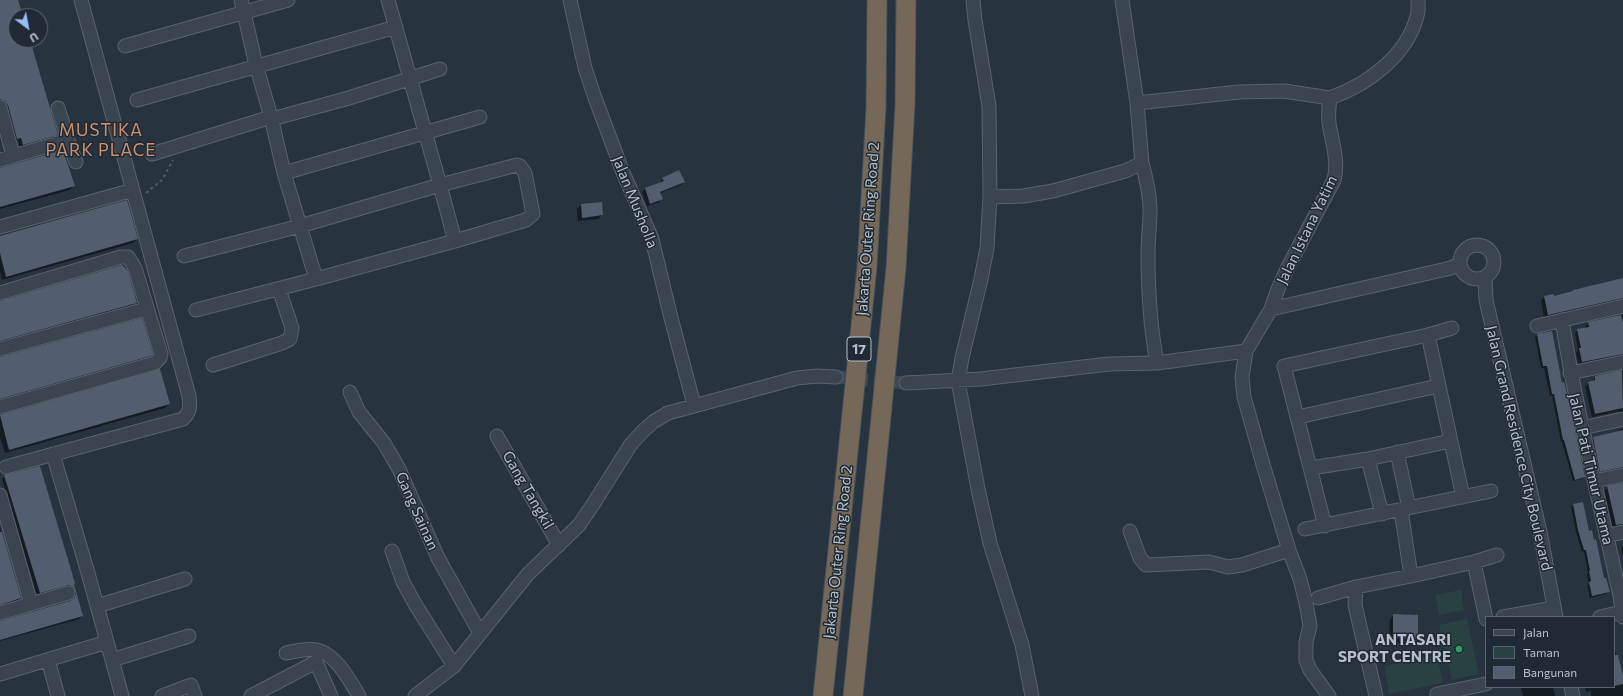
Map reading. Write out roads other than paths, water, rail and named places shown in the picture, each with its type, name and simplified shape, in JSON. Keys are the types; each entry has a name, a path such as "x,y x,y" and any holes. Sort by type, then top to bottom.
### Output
{"highway":[{"name":"Jakarta Outer Ring Road 2","path":"823,696 867,267 876,108 877,0"},
{"name":"Jakarta Outer Ring Road 2","path":"852,696 896,268 905,105 906,0"}],"street":[{"path":"6,467 183,419 189,412 189,396 81,0"},
{"path":"241,0 284,173 316,279"},
{"path":"125,46 288,0"},
{"path":"388,0 426,132 455,241"},
{"name":"Jalan Musholla","path":"570,0 585,68 595,98 622,170 652,240 694,405"},
{"path":"973,0 989,106 990,197 987,248 958,381 978,489 990,543 1022,645 1032,696"},
{"path":"1122,0 1138,103 1142,163 1148,188 1150,209 1148,242 1148,293 1151,332 1157,363"},
{"path":"1138,103 1239,92 1284,91 1330,98 1344,93 1374,75 1406,43 1418,14 1418,0"},
{"path":"137,100 256,65 396,27"},
{"path":"152,154 440,69"},
{"name":"Jalan Istana Yatim","path":"1246,350 1271,309 1278,288 1334,180 1336,163 1329,122 1330,98"},
{"path":"0,107 13,156"},
{"path":"58,108 76,162"},
{"path":"284,173 480,117"},
{"path":"0,160 68,140"},
{"path":"990,197 1022,196 1053,190 1125,171 1142,163"},
{"path":"184,256 300,226 440,185 517,165 520,166 525,173 533,212 526,220 316,279 196,310"},
{"path":"0,227 134,196"},
{"path":"1475,245 1488,249 1494,261 1490,274 1485,278 1478,280 1471,279 1466,276 1461,270 1459,264 1460,257 1464,251 1475,245"},
{"path":"0,293 126,256 132,262 161,354 157,362 65,390 0,407"},
{"path":"1271,309 1451,268 1459,264"},
{"name":"Jalan Grand Residence City Boulevard","path":"1485,278 1486,300 1540,532 1555,612"},
{"path":"213,365 282,343 290,339 292,328 279,289"},
{"path":"1537,326 1623,306"},
{"path":"0,349 146,309"},
{"name":"Jalan Pati Timur Utama","path":"1562,320 1570,373 1582,428 1606,536 1621,588 1622,614"},
{"path":"1325,526 1312,468 1284,366 1428,335 1452,328"},
{"path":"1428,335 1463,497"},
{"path":"906,383 981,379 1109,364 1157,363 1246,350 1242,377 1244,397 1289,550 1300,579 1310,626 1306,642 1306,660 1310,670 1329,696"},
{"path":"1570,373 1623,362"},
{"path":"415,696 454,666 528,574 579,525 631,444 642,430 668,413 694,405 796,378 817,376 836,377"},
{"path":"1298,418 1438,386"},
{"name":"Gang Sainan","path":"350,392 359,412 384,443 399,469 438,558 480,633"},
{"path":"1582,428 1623,419"},
{"name":"Gang Tangkil","path":"497,436 559,544"},
{"path":"1312,468 1368,459 1450,441"},
{"path":"1397,452 1412,576"},
{"path":"53,454 122,696"},
{"path":"1368,459 1382,514"},
{"path":"1594,481 1623,475"},
{"path":"1305,530 1491,491"},
{"path":"0,495 31,604"},
{"path":"1130,531 1140,558 1146,566 1209,562 1228,567 1242,565 1289,550"},
{"path":"1606,536 1623,532"},
{"path":"392,551 403,582 454,666"},
{"path":"1318,598 1356,587 1474,562 1497,555"},
{"path":"1474,562 1485,616"},
{"path":"97,606 185,579"},
{"path":"1356,587 1355,605 1376,696"},
{"path":"0,612 68,593"},
{"path":"1514,616 1555,612"},
{"path":"1607,616 1622,614"},
{"path":"112,660 189,636"},
{"path":"0,674 107,642"},
{"path":"286,653 305,650 318,650 334,660 342,669 359,696"},
{"path":"48,660 58,696"},
{"path":"251,696 316,662 331,696"},
{"path":"162,696 191,684 195,696"},
{"path":"1434,696 1485,684"}],"tunnel":[{"path":"836,377 906,383"}],"place":[{"name":"ANTASARI SPORT CENTRE","path":"1459,649"}],"district":[{"name":"MUSTIKA PARK PLACE","path":"101,140"}]}
